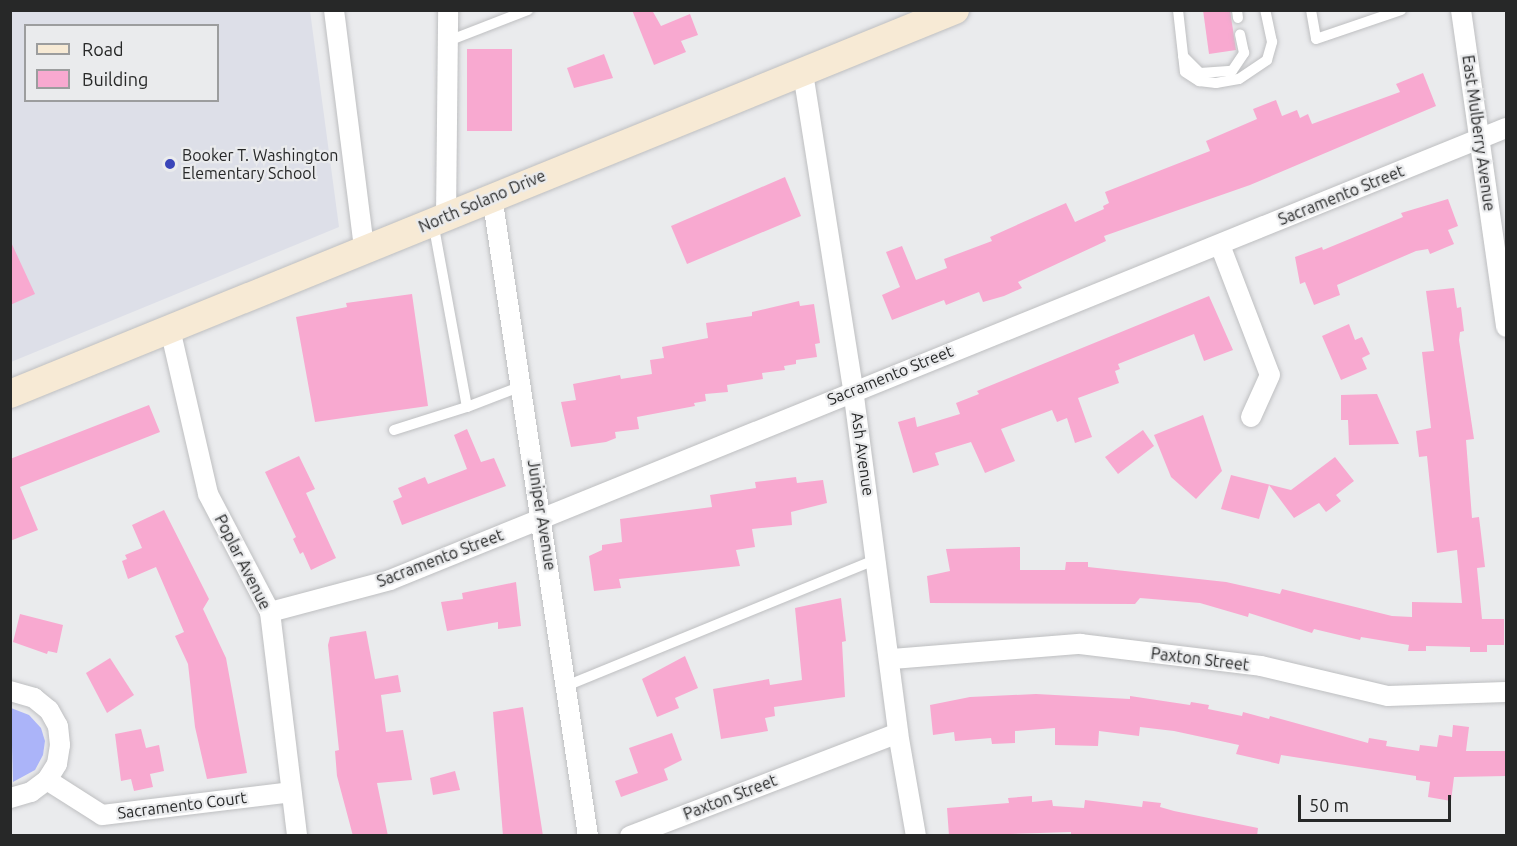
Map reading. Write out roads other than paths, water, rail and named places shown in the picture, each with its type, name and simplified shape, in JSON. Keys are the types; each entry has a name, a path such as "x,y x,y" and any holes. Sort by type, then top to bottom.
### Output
{"main road":[{"name":"North Solano Drive","path":"10,394 492,196 955,10"}],"street":[{"path":"334,10 364,249"},
{"path":"440,219 448,10"},
{"name":"East Mulberry Avenue","path":"1461,10 1505,303 1506,327"},
{"name":"Ash Avenue","path":"803,73 853,389 892,659 898,733 916,836"},
{"name":"Sacramento Street","path":"270,612 390,580 853,389 1220,245 1506,128"},
{"name":"Juniper Avenue","path":"492,196 543,518 588,836"},
{"path":"1220,245 1270,375 1251,417"},
{"name":"Poplar Avenue","path":"170,329 208,494 270,612 297,836"},
{"name":"Paxton Street","path":"892,659 1080,644 1261,666 1388,696 1506,692"},
{"path":"10,691 34,698 49,710 58,726 60,745 57,764 47,780 31,792 10,798"},
{"name":"Paxton Street","path":"630,836 898,733"},
{"name":"Sacramento Court","path":"47,780 102,815 291,792"}],"lane":[{"path":"448,41 528,10"},
{"path":"1178,10 1185,72 1191,78 1216,82 1239,79 1267,60 1272,42 1266,10"},
{"path":"1311,10 1316,39 1401,10"},
{"path":"1183,56 1200,73 1232,71 1244,53 1240,34"},
{"path":"440,219 466,407"},
{"path":"394,430 522,386"},
{"path":"566,686 878,558"}],"place":[{"name":"Booker T. Washington Elementary School","path":"170,164"}]}
